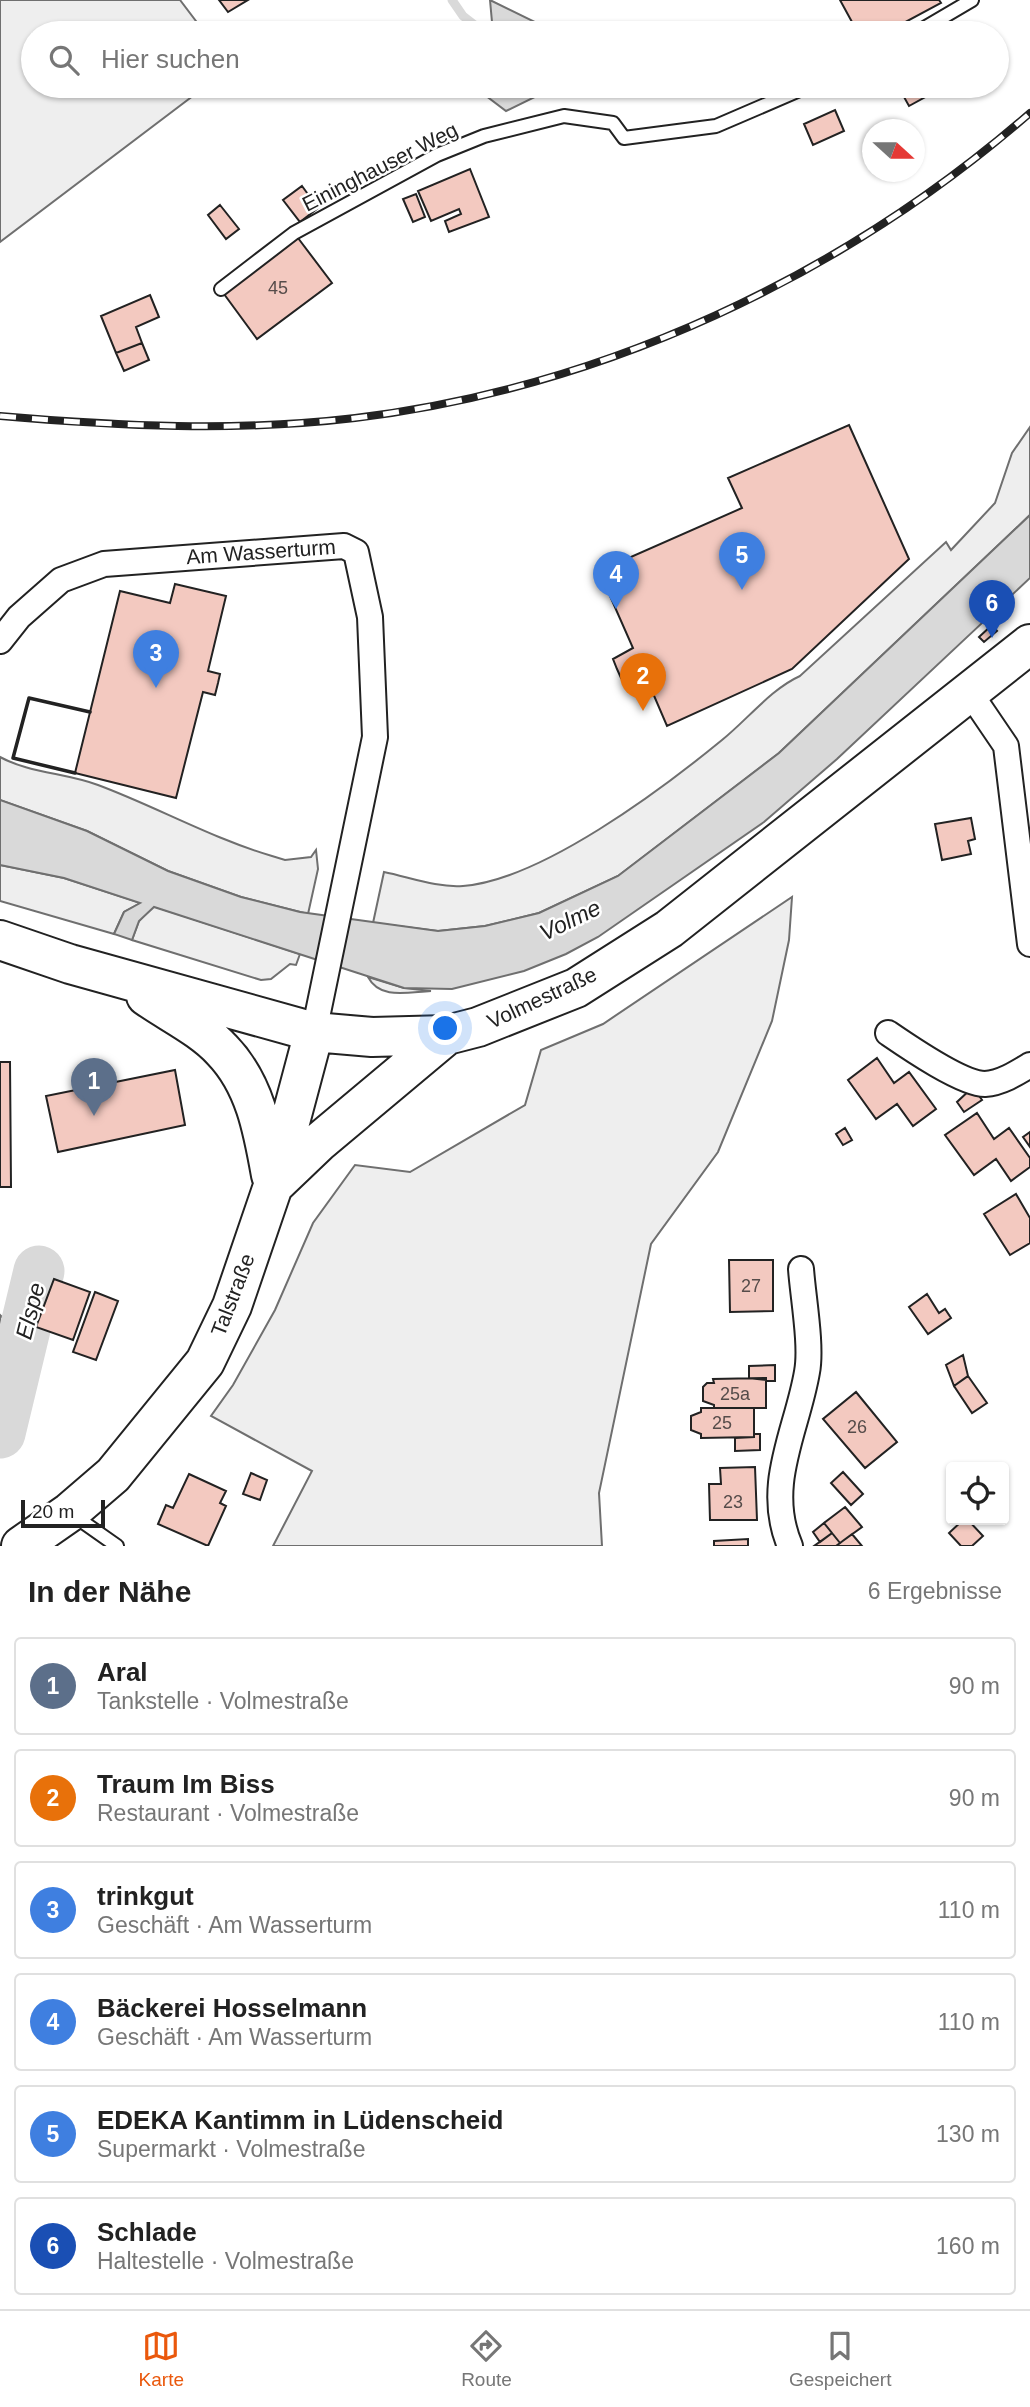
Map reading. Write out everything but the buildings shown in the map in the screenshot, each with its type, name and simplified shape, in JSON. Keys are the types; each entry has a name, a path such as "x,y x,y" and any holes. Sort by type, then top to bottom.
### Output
{"main road":[{"name":"Volmestraße","path":"0,940 121,979 314,1032 372,1037 447,1035 478,1027 576,988 668,929 1030,644"},
{"path":"121,979 222,1049 247,1087 261,1118 273,1186"},
{"name":"Talstraße","path":"21,1546 70,1512 113,1475 205,1362 232,1306 273,1186 314,1032"},
{"path":"273,1186 318,1143 447,1035"}],"street":[{"name":"Am Wasserturm","path":"0,641 19,617 61,580 104,564 344,546 356,552 370,617 374,737 314,1032"},
{"path":"970,693 1006,746 1030,944"},
{"path":"888,1032 929,1061 983,1084 1012,1077 1030,1065"},
{"path":"790,1546 782,1526 782,1462 808,1370 801,1269"}],"lane":[{"path":"936,21 972,0"},
{"name":"Eininghauser Weg","path":"221,289 294,233 437,155 484,136 564,116 613,123 624,138 716,126 781,98"},
{"path":"70,1512 117,1546"}],"shaded area":[{"path":"0,0 180,0 196,21 21,21 21,98 190,98 0,242"},
{"path":"1030,427 1030,515 779,753 618,876 539,913 485,926 438,931 373,923 384,872 453,886 494,880 528,868 563,850 634,807 667,783 722,740 779,689 800,676 946,542 951,550 995,503 1012,453"},
{"path":"0,757 23,766 98,785 249,849 285,860 311,857 316,850 318,869 308,914 241,897 168,871 87,831 0,800"},
{"path":"0,865 64,878 141,903 124,912 114,934 0,901"},
{"path":"792,897 789,940 772,1021 718,1152 651,1244 599,1493 602,1546 273,1546 312,1471 211,1416 233,1385 275,1310 313,1223 355,1165 410,1172 525,1105 541,1050 603,1024"},
{"path":"153,906 300,954 296,965 290,964 271,979 261,980 132,940 139,921"},
{"path":"368,977 404,988 431,991 387,992 373,984"},
{"path":"0,1315 14,1330 0,1386"}],"water":[{"path":"490,0 533,21 492,21"},
{"path":"489,98 533,98 506,111"},
{"name":"Volme","path":"1030,515 1030,578 837,759 764,822 598,937 524,971 452,989 404,988 154,907 139,921 132,940 114,934 124,912 140,903 64,878 0,865 0,800 87,831 168,871 241,897 300,912 438,931 485,926 539,913 618,876 779,753"}],"waterway":[{"path":"452,0 469,21"},
{"name":"Elspe","path":"0,1433 39,1271"}],"railway":[{"path":"0,416 178,426 266,425 355,418 448,403 539,381 628,351 715,315 800,273 881,225 957,172 1030,113"}],"wall":[{"path":"75,773 13,758 29,698 90,712"}],"place":[{"name":"EDEKA Kantimm in Lüdenscheid","path":"742,590"},
{"name":"Bäckerei Hosselmann","path":"616,609"},
{"name":"Schlade","path":"992,638"},
{"name":"trinkgut","path":"156,688"},
{"name":"Traum Im Biss","path":"643,711"},
{"name":"Aral","path":"94,1116"}]}
